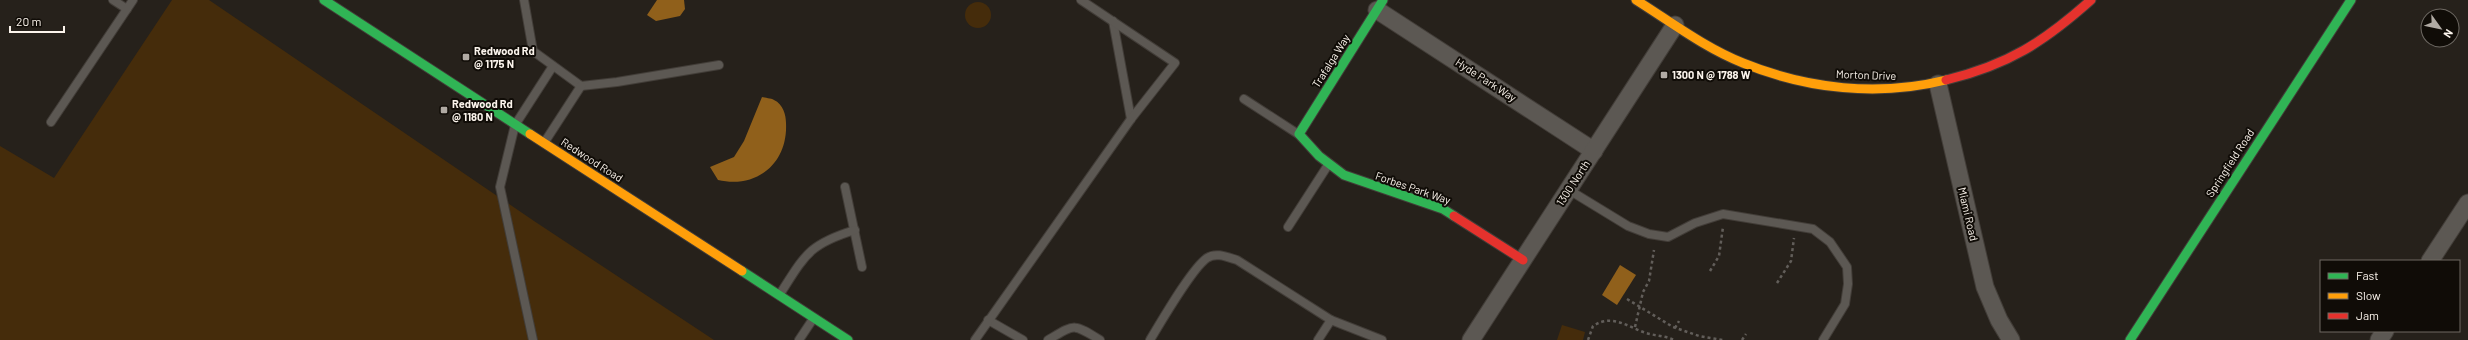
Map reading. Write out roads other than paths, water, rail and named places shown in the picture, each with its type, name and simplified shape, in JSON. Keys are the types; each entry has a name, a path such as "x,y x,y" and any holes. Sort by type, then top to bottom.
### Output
{"street":[{"name":"Redwood Road","path":"324,0 848,340"},
{"name":"Morton Drive","path":"1636,0 1675,26 1744,64 1778,76 1812,84 1876,90 1938,84 1965,77 2016,56 2061,27 2091,0"},
{"name":"Springfield Road","path":"2130,340 2351,0"},
{"name":"Trafalga Way","path":"1299,134 1380,3"},
{"name":"Hyde Park Way","path":"1380,3 1594,151"},
{"name":"1300 North","path":"1471,340 1675,26"},
{"name":"Miami Road","path":"1938,84 1985,287 2006,339"},
{"name":"Forbes Park Way","path":"1299,134 1328,164 1344,175 1360,182 1442,209 1523,260"},
{"path":"2431,260 2468,203"}],"lane":[{"path":"113,0 127,9"},
{"path":"51,122 133,0"},
{"path":"524,0 533,51 581,86 617,82 719,65"},
{"path":"975,340 1131,119 1175,63 1081,0"},
{"path":"1113,22 1131,119"},
{"path":"533,340 500,188 515,125 553,66"},
{"path":"544,143 581,86"},
{"path":"1244,99 1299,134"},
{"path":"1288,227 1328,164"},
{"path":"845,188 862,267"},
{"path":"1569,190 1628,226 1649,234 1668,237 1695,223 1723,214 1813,229 1830,242 1847,267 1848,284 1845,304 1822,340"},
{"path":"779,295 813,248 829,238 855,230"},
{"path":"1150,340 1195,270 1207,258 1214,255 1222,255 1237,260 1331,320 1382,340"},
{"path":"800,340 814,317"},
{"path":"988,320 1023,340"},
{"path":"1318,340 1331,320"},
{"path":"1048,340 1070,327 1079,326 1100,340"}],"place":[{"name":"Redwood Rd @ 1175 N","path":"466,57"},
{"name":"1300 N @ 1788 W","path":"1664,75"},
{"name":"Redwood Rd @ 1180 N","path":"444,110"}]}
